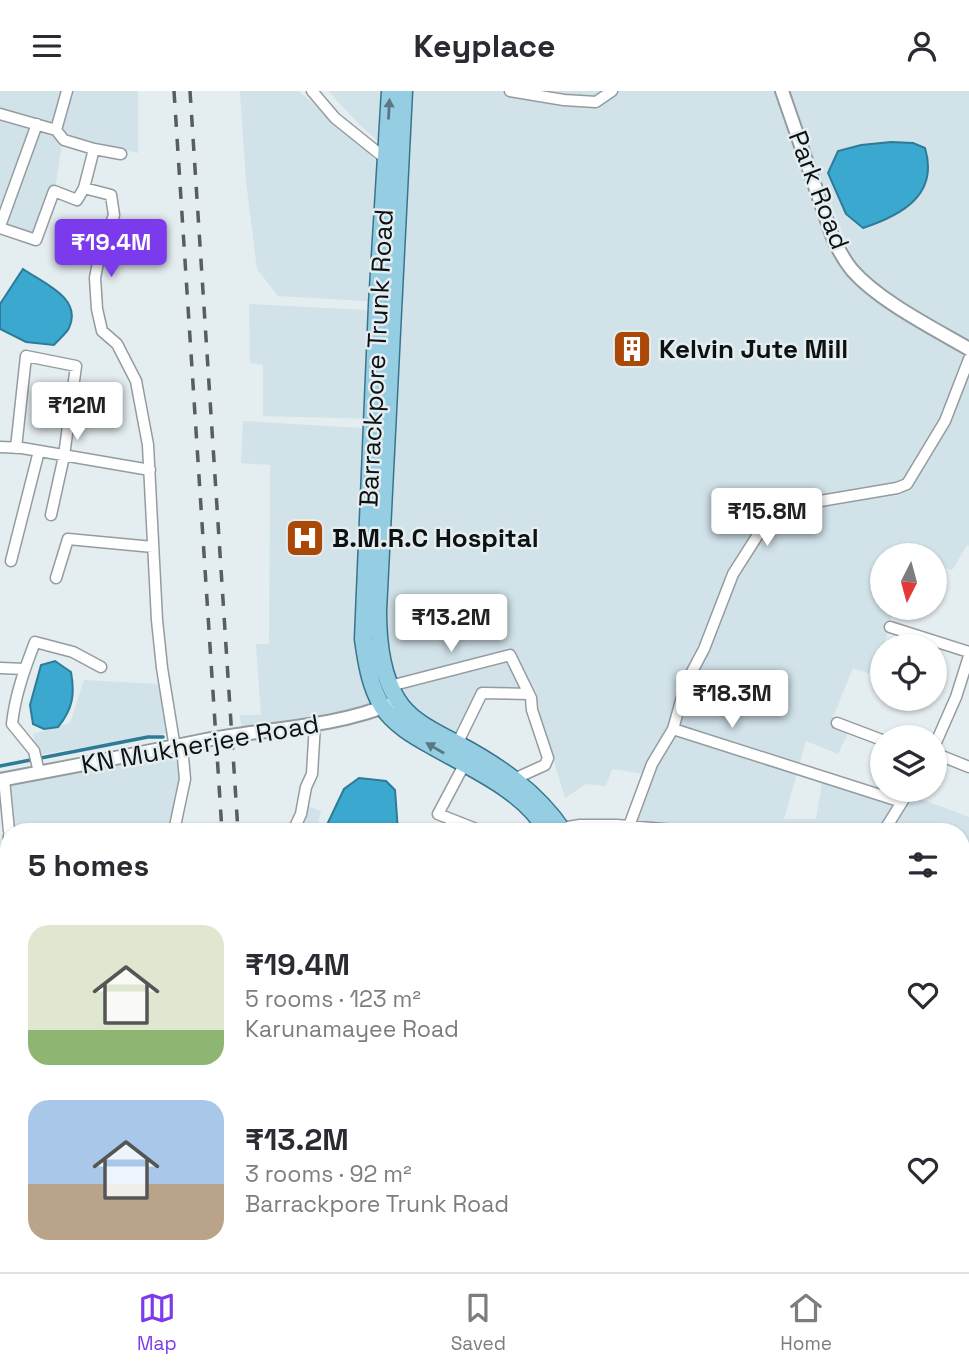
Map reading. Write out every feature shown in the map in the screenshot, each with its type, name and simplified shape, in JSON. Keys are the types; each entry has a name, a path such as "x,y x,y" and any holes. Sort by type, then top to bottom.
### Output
{"main road":[{"name":"Barrackpore Trunk Road","path":"390,91 377,305 363,639 366,661 390,704 415,737 513,795 548,823"},
{"name":"Barrackpore Trunk Road","path":"390,704 390,686 378,631 378,611 404,91"},
{"name":"Barrackpore Trunk Road","path":"390,704 514,779 540,802 553,823"}],"street":[{"path":"56,130 67,91"},
{"path":"312,91 335,118 386,159"},
{"path":"510,91 596,102 612,91"},
{"name":"Park Road","path":"783,93 832,237 853,272 876,290 969,349"},
{"path":"0,114 56,130 64,140 94,149 121,153"},
{"path":"37,124 0,227 37,240 54,191 77,200 84,188 94,149"},
{"path":"84,188 111,195 114,215 105,237 95,278 97,309 102,331 117,344 136,381 148,445 162,668 185,779 176,823"},
{"path":"16,448 26,356 76,366 64,456 51,516"},
{"path":"630,823 652,764 673,729 686,683 704,649 733,574 761,530 775,516 791,506 907,484 945,421 969,359"},
{"path":"0,447 150,470"},
{"path":"11,561 39,451"},
{"path":"56,578 68,539 153,547"},
{"path":"890,627 969,654 966,678 944,725"},
{"path":"39,772 34,751 12,724 24,669 35,642 73,652 101,667"},
{"path":"390,686 509,654 529,695 548,758 545,765 514,779"},
{"path":"0,668 24,669"},
{"path":"457,744 482,693 529,695"},
{"name":"KN Mukherjee Road","path":"2,779 208,740 356,717 390,704"},
{"path":"0,715 13,717"},
{"path":"837,723 870,735"},
{"path":"297,823 312,774 315,724"},
{"path":"673,729 870,792"},
{"path":"947,758 969,767"},
{"path":"461,823 438,814 464,765"},
{"path":"2,779 8,823"},
{"path":"889,823 902,802"}],"shaded area":[{"path":"0,91 62,91 52,126 0,109"},
{"path":"72,91 138,91 138,153 68,138 61,129"},
{"path":"240,91 299,91 389,172 382,302 278,296 257,269 246,181"},
{"path":"328,91 395,91 391,153 360,125"},
{"path":"408,91 777,91 820,220 840,261 851,255 787,91 969,91 969,546 967,545 952,570 947,569 947,543 870,543 870,620 891,620 887,634 870,634 870,674 853,668 830,724 848,733 838,754 806,741 784,819 816,819 823,777 870,790 870,802 895,802 883,823 632,823 653,768 675,735 690,686 736,571 726,572 724,589 680,685 669,730 646,765 644,774 612,769 606,786 586,784 565,798 534,695 509,648 390,681 382,588"},
{"path":"0,118 55,134 62,144 55,189 35,235 0,226"},
{"path":"891,142 913,143 925,148 927,179 914,201 891,217 863,228 846,214 828,173 838,151"},
{"path":"23,269 59,293 71,308 69,328 54,345 26,342 0,329 0,304"},
{"path":"249,304 384,311 379,419 263,416 263,365 250,363"},
{"path":"243,421 378,429 372,585 373,659 386,702 329,717 242,730 240,715 261,715 256,644 269,644 270,498 270,465 241,463"},
{"path":"508,659 522,690 479,692 453,749 393,690"},
{"path":"55,661 71,672 72,701 58,727 44,729 33,724 30,705 41,665"},
{"path":"84,680 158,684 168,733 38,755 33,734 70,723"},
{"path":"180,752 177,806 172,823 13,823 7,781"},
{"path":"359,778 386,781 395,790 397,823 328,823 344,789"},
{"path":"906,802 929,802 969,817 969,823 893,823"},
{"path":"307,806 321,811 318,823 301,823"}],"waterway":[{"path":"0,766 148,737 163,737"}],"railway":[{"path":"174,91 221,823"},
{"path":"190,91 237,823"}],"place":[{"name":"Kelvin Jute Mill","path":"632,349"},
{"name":"B.M.R.C Hospital","path":"305,538"}]}
